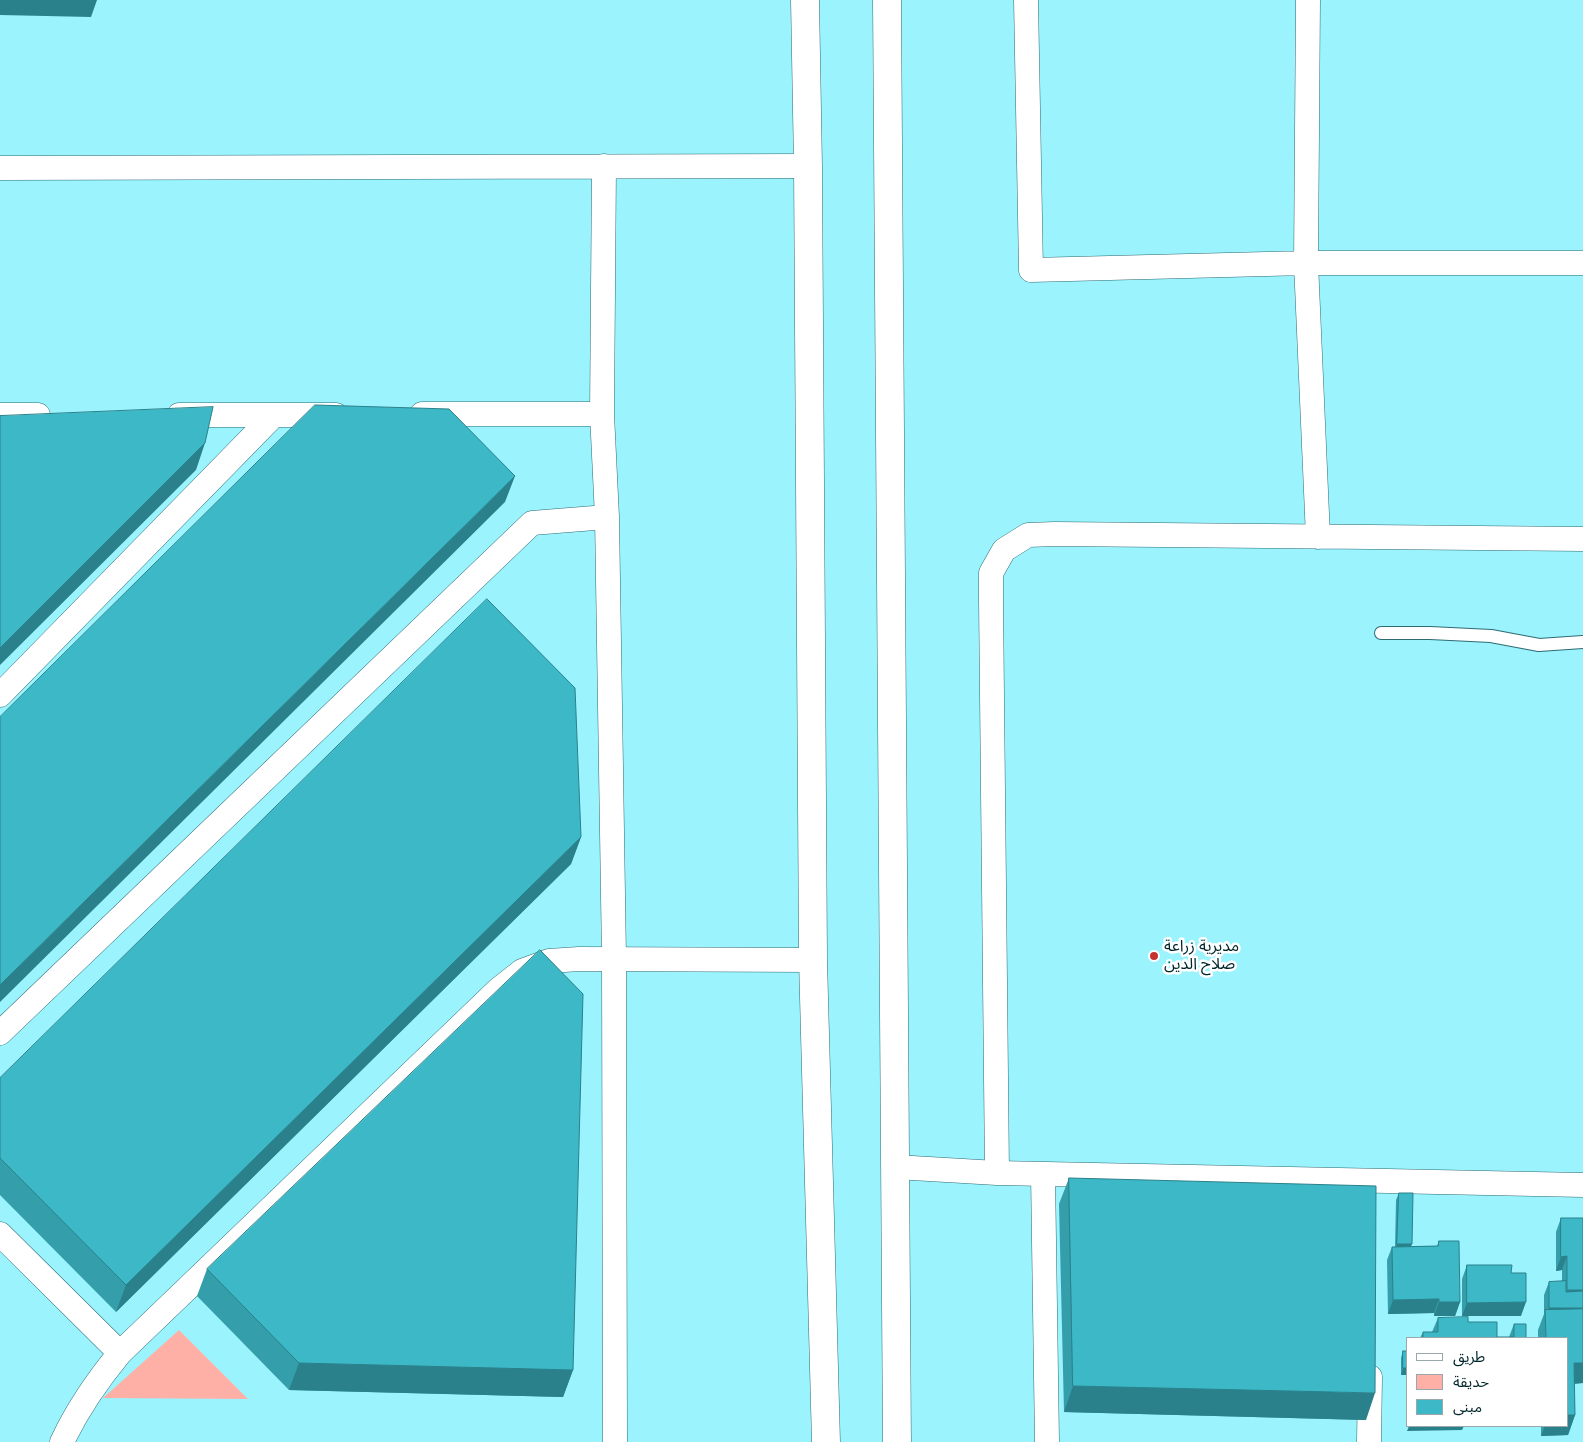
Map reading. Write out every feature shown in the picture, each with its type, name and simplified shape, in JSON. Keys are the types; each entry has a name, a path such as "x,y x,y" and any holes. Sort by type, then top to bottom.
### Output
{"main road":[{"path":"805,0 808,166 813,960 826,1442"},
{"path":"887,0 897,1442"}],"street":[{"path":"1026,0 1031,270 1306,263 1583,263"},
{"path":"1308,0 1306,263 1318,537"},
{"path":"604,166 602,414 607,517 614,958 615,1442"},
{"path":"0,168 808,166"},
{"path":"404,414 602,414"},
{"path":"0,416 59,415"},
{"path":"157,415 354,415"},
{"path":"0,696 274,415"},
{"path":"0,1033 532,522 607,517"},
{"path":"998,1173 991,573 1004,550 1028,535 1583,539"},
{"path":"62,1442 74,1416 90,1391 120,1353 498,989 522,971 550,961 614,958 813,960"},
{"path":"895,1167 1370,1190 1583,1185"},
{"path":"1042,1174 1047,1442"},
{"path":"0,1234 120,1353"},
{"path":"1370,1355 1370,1442"}],"lane":[{"path":"1382,633 1491,636 1539,644 1583,642"}],"green space":[{"path":"179,1330 248,1399 103,1398"}],"building":[{"path":"315,405 449,409 515,476 0,985 0,717"},
{"path":"213,407 205,443 0,648 0,416"},
{"path":"487,599 575,688 581,837 126,1285 0,1158 0,1078"},
{"path":"540,950 583,994 573,1370 299,1363 207,1269"},
{"path":"1069,1178 1376,1186 1375,1393 1073,1386"},
{"path":"1399,1193 1413,1193 1412,1244 1397,1244"},
{"path":"1561,1218 1583,1218 1583,1290 1567,1290 1567,1256 1561,1257"},
{"path":"1439,1241 1459,1241 1460,1302 1439,1302 1439,1299 1393,1300 1392,1247 1438,1246"},
{"path":"1467,1265 1512,1265 1511,1273 1526,1273 1526,1302 1467,1303"},
{"path":"1566,1281 1566,1292 1583,1291 1583,1308 1549,1308 1549,1282"},
{"path":"1583,1309 1583,1363 1574,1363 1575,1415 1568,1415 1568,1337 1546,1337 1545,1310"},
{"path":"1468,1317 1468,1322 1497,1322 1497,1337 1423,1337 1423,1332 1438,1332 1438,1318"},
{"path":"1514,1324 1526,1324 1526,1337 1514,1337"},
{"path":"1403,1351 1406,1351 1406,1368 1403,1368"}],"place":[{"name":"مديرية زراعة صلاح الدين","path":"1154,956"}]}
